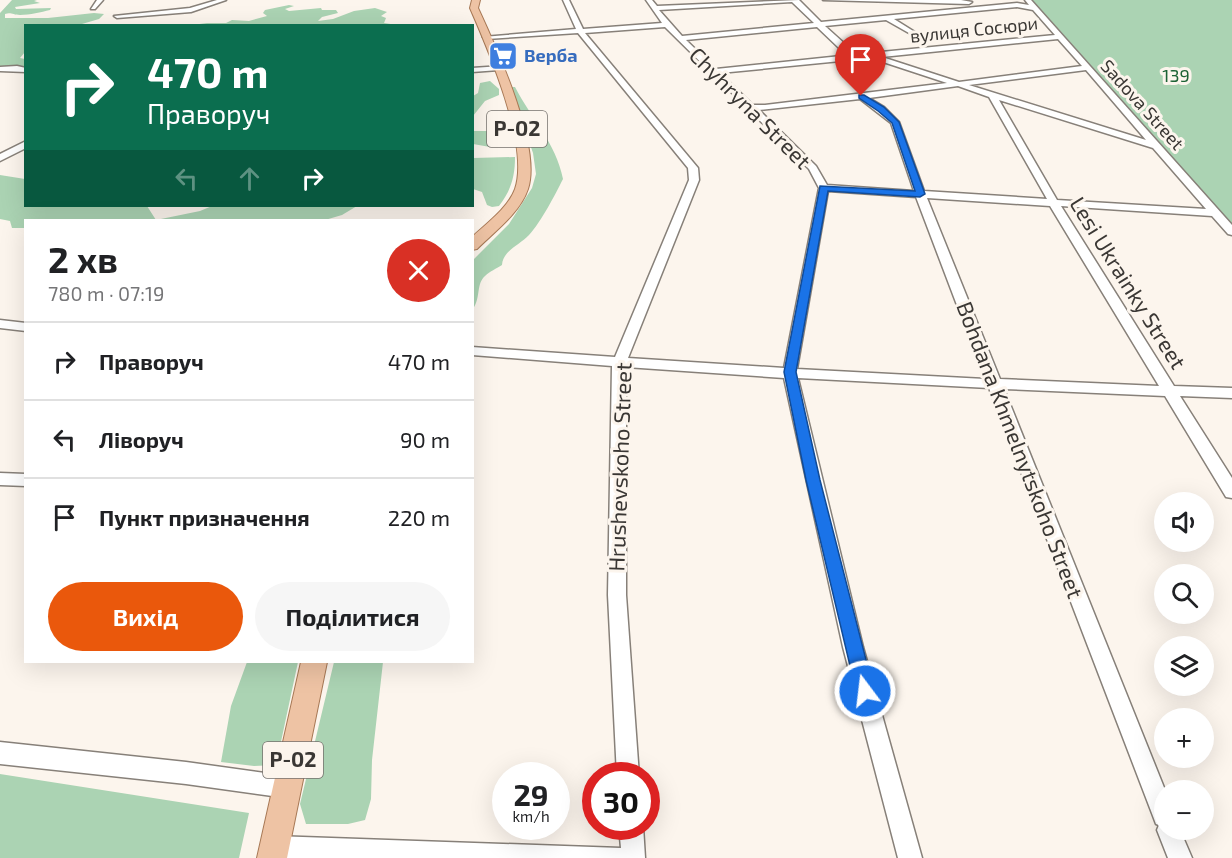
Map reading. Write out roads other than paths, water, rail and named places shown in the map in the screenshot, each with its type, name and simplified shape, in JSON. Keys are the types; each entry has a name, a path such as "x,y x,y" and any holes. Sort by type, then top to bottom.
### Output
{"main road":[{"name":"Р-02","path":"474,244 522,189 526,171 505,83 474,8 476,0"},
{"name":"Р-02","path":"273,853 314,663"}],"street":[{"path":"93,8 100,0"},
{"path":"117,16 191,10 223,0"},
{"name":"Hrushevskoho Street","path":"566,0 581,32 693,168 694,180 619,363 617,595 627,762"},
{"name":"Chyhryna Street","path":"649,0 667,26 813,168 824,188 790,372 853,647 910,858"},
{"path":"656,8 795,0 819,26 842,45 992,95 1157,146"},
{"path":"826,0 1017,5 1035,8"},
{"name":"Sadova Street","path":"1028,0 1058,37 1232,232"},
{"path":"680,38 1017,5"},
{"path":"889,19 916,35"},
{"path":"487,37 667,26"},
{"name":"вулиця Сосюри","path":"714,71 1058,37"},
{"path":"474,70 499,68"},
{"path":"749,106 765,108 1087,68"},
{"path":"0,69 24,70"},
{"name":"Lesi Ukrainky Street","path":"992,95 1054,203 1232,492"},
{"name":"Bohdana Khmelnytskoho Street","path":"861,96 881,109 895,122 920,194 993,384 1154,791"},
{"path":"0,158 24,145"},
{"path":"824,188 1215,213"},
{"path":"0,324 24,327"},
{"path":"474,351 619,363 993,384 1232,393"},
{"path":"0,479 24,480"},
{"path":"0,753 186,773 287,787"},
{"path":"632,840 633,858"},
{"path":"1173,840 1180,858"},
{"path":"273,853 617,858"}],"place":[{"name":"Верба","path":"503,56"}],"park label":[{"name":"139","path":"1176,76"}]}
